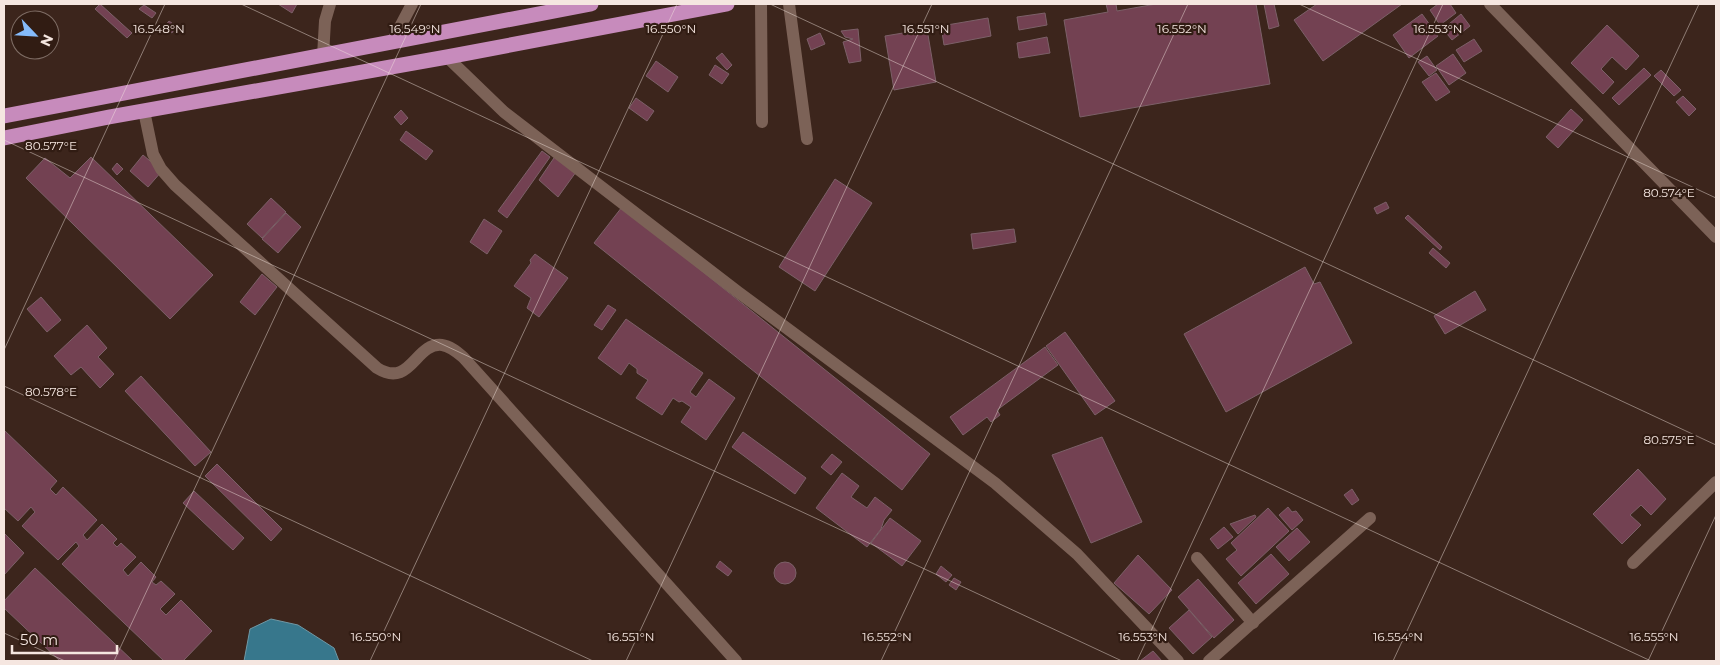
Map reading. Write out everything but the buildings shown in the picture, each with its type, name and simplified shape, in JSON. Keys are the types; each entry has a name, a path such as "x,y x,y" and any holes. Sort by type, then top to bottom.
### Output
{"highway":[{"path":"4,116 591,4"},
{"path":"4,138 727,4"}],"street":[{"path":"323,56 325,21 330,4"},
{"path":"392,42 412,4"},
{"path":"761,4 762,122"},
{"path":"789,4 807,139"},
{"path":"1490,4 1716,236"},
{"path":"447,57 512,118 738,292 995,483 1077,554 1178,661"},
{"path":"144,111 153,154 161,169 175,185 377,368 386,374 395,375 403,371 432,346 442,345 463,357 736,661"},
{"path":"1633,563 1716,482"},
{"path":"1209,661 1370,518"},
{"path":"1197,558 1252,623"}],"water":[{"path":"271,619 298,625 334,648 339,661 244,661 250,629"}]}
